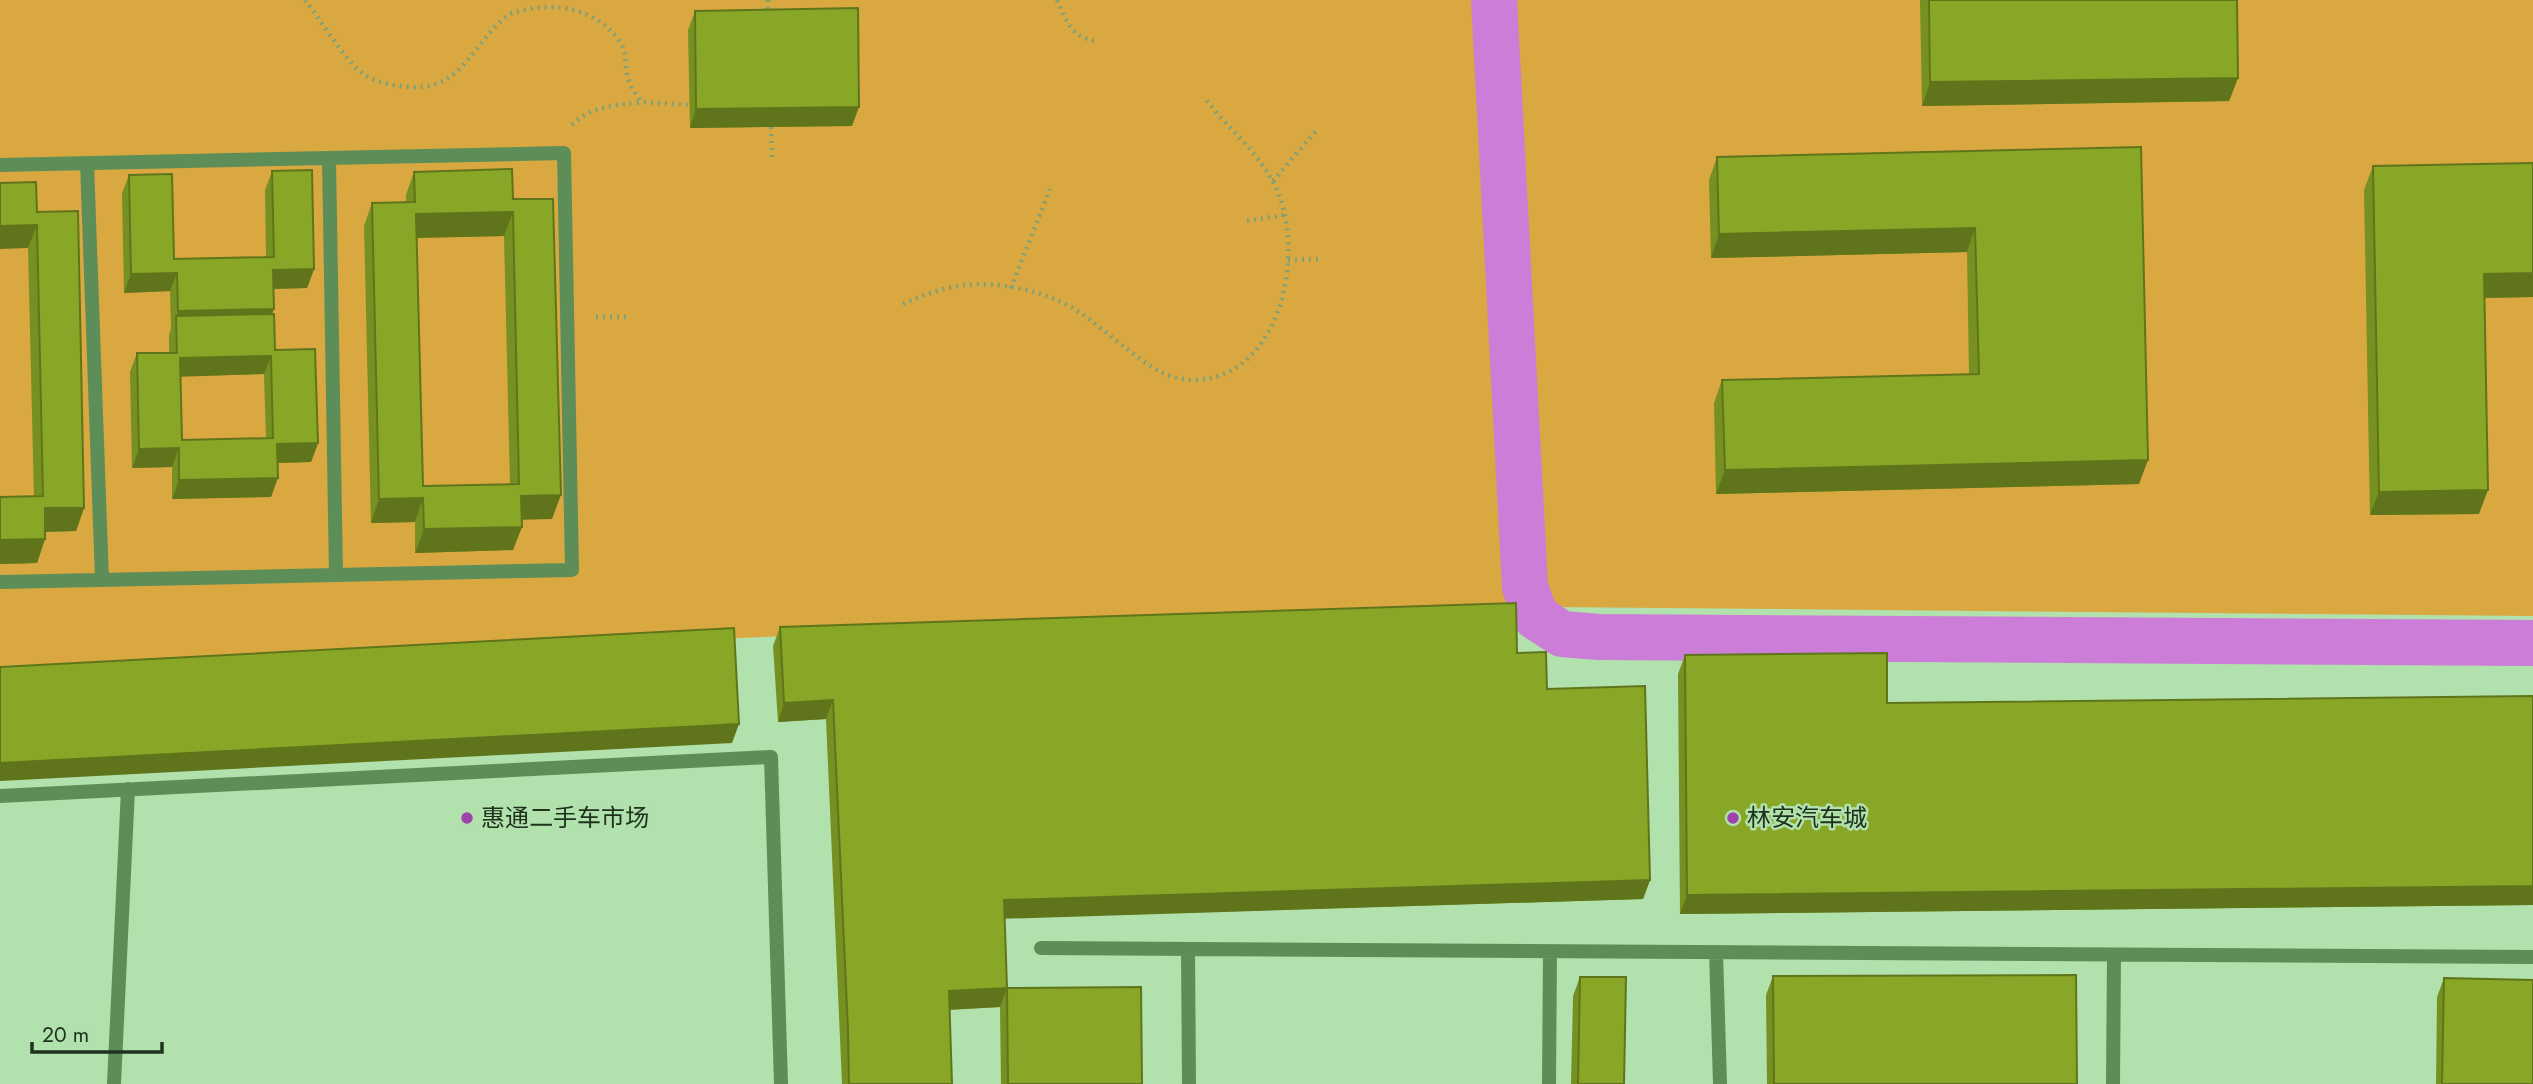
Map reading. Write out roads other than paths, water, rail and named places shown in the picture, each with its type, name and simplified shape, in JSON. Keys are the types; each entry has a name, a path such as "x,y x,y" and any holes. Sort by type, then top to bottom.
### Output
{"lane":[{"path":"0,165 564,153 572,570 0,582"},
{"path":"329,158 336,575"},
{"path":"87,163 102,580"},
{"path":"0,796 771,757 781,1084"},
{"path":"114,1084 128,789"},
{"path":"1041,948 2533,957"},
{"path":"1188,949 1189,1084"},
{"path":"1549,951 1549,1084"},
{"path":"1716,952 1720,1084"},
{"path":"2113,1084 2114,955"}],"waterway":[{"path":"1494,0 1525,587 1536,617 1562,634 1599,637 2533,643"}],"place":[{"name":"惠通二手车市场","path":"467,818"},
{"name":"林安汽车城","path":"1733,818"}]}
